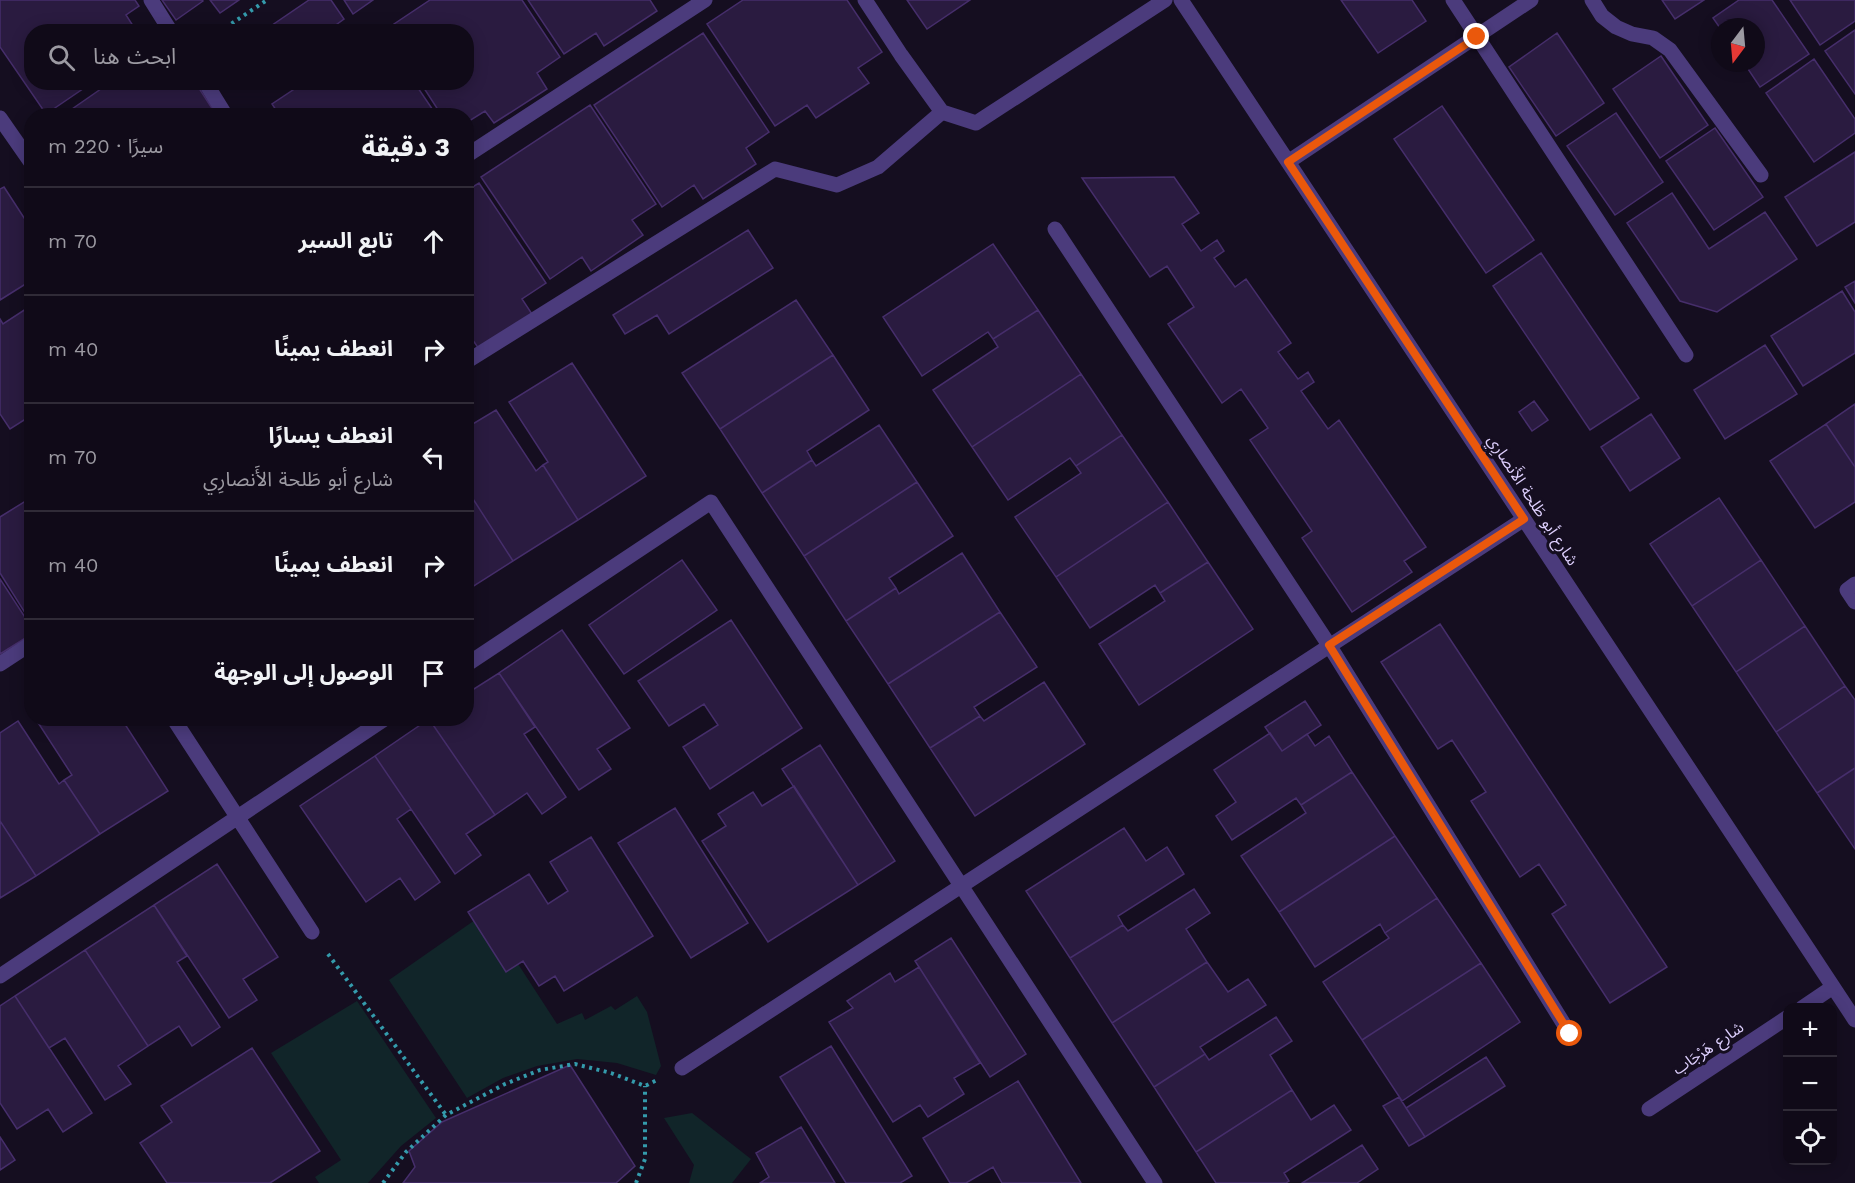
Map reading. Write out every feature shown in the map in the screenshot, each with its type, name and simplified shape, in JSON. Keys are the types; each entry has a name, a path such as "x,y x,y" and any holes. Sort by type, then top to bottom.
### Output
{"street":[{"path":"151,0 166,24"},
{"path":"474,151 705,0"},
{"path":"865,0 942,112 976,123 1165,0"},
{"name":"شارع أبو طَلحة الأَنصارِي","path":"1181,0 1855,1020"},
{"path":"1453,0 1686,355"},
{"path":"1288,162 1531,0"},
{"path":"1592,0 1602,16 1616,27 1632,34 1653,38 1670,50 1761,175"},
{"path":"210,90 221,108"},
{"path":"474,357 775,169 837,185 878,167 942,112"},
{"path":"0,118 24,152"},
{"path":"1055,229 1329,645 1570,1034"},
{"path":"474,660 711,502 1155,1183"},
{"path":"682,1068 1524,519"},
{"path":"1855,584 1847,590 1855,602"},
{"path":"0,664 24,648"},
{"path":"178,726 312,932"},
{"path":"0,976 374,726"},
{"path":"1809,1003 1833,987"},
{"name":"شارع هَرْجَاب","path":"1649,1109 1783,1020"}],"path":[{"path":"231,24 267,0"},
{"path":"312,932 447,1115"},
{"path":"382,1183 406,1152 447,1115 505,1084 540,1070 575,1064 611,1073 645,1086 645,1159 636,1183"}],"green space":[{"path":"485,913 557,1024 582,1013 585,1020 611,1006 615,1010 637,996 647,1012 661,1066 656,1075 617,1063 577,1059 537,1066 503,1078 467,1098 389,980"},
{"path":"357,1001 436,1118 401,1146 368,1183 319,1183 315,1177 341,1160 271,1053"},
{"path":"692,1113 751,1159 732,1183 689,1183 694,1165 664,1118"}],"building":[{"path":"0,0 135,0 139,6 126,15 132,24 24,24 24,82 0,47"},
{"path":"162,0 202,0 203,1 176,20"},
{"path":"210,0 239,0 220,13"},
{"path":"309,0 331,0 344,19 337,24 274,24"},
{"path":"344,0 373,0 353,14"},
{"path":"430,0 522,0 560,57 537,73 547,89 494,123 485,111 474,118 474,108 437,108 425,90 474,90 474,24 394,24"},
{"path":"528,0 650,0 657,11 604,46 596,33 564,54"},
{"path":"743,0 847,0 882,52 858,68 869,83 816,118 807,105 775,126 707,24"},
{"path":"907,0 970,0 927,29"},
{"path":"1341,0 1412,0 1426,21 1378,53"},
{"path":"1662,0 1704,0 1675,19"},
{"path":"1739,0 1772,0 1809,54 1760,87 1750,72 1765,72 1765,18 1713,18"},
{"path":"1790,0 1855,0 1855,21 1820,45"},
{"path":"1855,30 1855,94 1825,51"},
{"path":"703,33 769,132 746,148 756,164 703,199 694,185 662,207 594,105"},
{"path":"1557,33 1604,103 1556,136 1509,67"},
{"path":"1661,56 1708,125 1660,158 1613,89"},
{"path":"1814,59 1855,119 1855,133 1814,162 1766,93"},
{"path":"30,90 81,90 55,108 42,108"},
{"path":"99,90 200,90 212,108 74,108"},
{"path":"293,90 419,90 432,108 275,108 272,104"},
{"path":"590,105 656,204 632,220 643,235 591,271 582,257 550,279 481,177"},
{"path":"1442,106 1534,240 1486,273 1394,139"},
{"path":"1616,113 1663,182 1615,215 1567,146"},
{"path":"1715,128 1763,197 1714,230 1666,161"},
{"path":"1855,152 1855,222 1817,246 1785,197"},
{"path":"1174,177 1199,213 1182,224 1201,251 1217,240 1224,251 1214,258 1235,287 1246,279 1291,343 1278,352 1298,379 1308,372 1314,382 1301,391 1328,429 1339,420 1426,547 1404,561 1412,572 1352,612 1302,538 1312,531 1250,440 1268,428 1241,389 1222,403 1168,324 1194,307 1167,266 1150,277 1082,178"},
{"path":"479,183 546,283 522,299 532,314 479,349 474,342 474,186"},
{"path":"4,187 24,218 24,285 0,300 0,189"},
{"path":"1672,193 1709,249 1765,212 1797,259 1717,312 1680,301 1627,223"},
{"path":"748,230 773,268 669,334 657,315 625,334 613,315"},
{"path":"993,244 1038,310 993,339 988,332 922,376 883,317"},
{"path":"1541,253 1639,398 1590,430 1493,286"},
{"path":"1855,281 1855,303 1845,287"},
{"path":"1842,291 1855,312 1855,353 1803,386 1771,336"},
{"path":"796,300 833,355 720,429 682,373"},
{"path":"24,310 24,420 10,429 0,414 0,319 3,324"},
{"path":"1038,310 1081,374 972,447 933,390 998,347 993,339"},
{"path":"1765,345 1797,394 1725,439 1694,390"},
{"path":"833,355 869,410 807,451 812,460 762,493 720,429"},
{"path":"572,363 646,476 578,520 543,465 548,462 509,402"},
{"path":"1081,374 1122,435 1076,466 1070,458 1008,500 972,447"},
{"path":"1534,401 1548,420 1532,431 1519,412"},
{"path":"1855,404 1855,467 1826,424"},
{"path":"496,410 536,471 543,465 578,520 513,561 474,500 474,423"},
{"path":"1651,414 1680,458 1630,491 1601,447"},
{"path":"1826,424 1855,467 1855,502 1815,528 1770,461"},
{"path":"879,425 917,482 804,556 762,493 812,460 816,466"},
{"path":"1122,435 1168,502 1056,577 1015,517 1081,473 1076,466"},
{"path":"917,482 953,536 889,578 896,588 846,621 804,556"},
{"path":"1719,498 1761,560 1692,606 1650,544"},
{"path":"474,500 513,561 474,586"},
{"path":"24,502 24,611 0,573 0,517"},
{"path":"1168,502 1208,562 1160,593 1155,585 1090,628 1056,577"},
{"path":"962,553 1000,612 888,684 846,621 896,588 899,594"},
{"path":"682,560 717,610 624,674 589,625"},
{"path":"1761,560 1805,626 1736,672 1692,606"},
{"path":"1208,562 1253,629 1139,705 1099,644 1165,601 1160,593"},
{"path":"0,579 24,616 24,639 0,654"},
{"path":"1000,612 1037,667 974,707 980,716 930,748 888,684"},
{"path":"731,620 802,728 710,789 683,747 718,725 704,704 669,726 638,681"},
{"path":"1440,624 1667,967 1610,1003 1552,914 1566,905 1539,864 1520,877 1471,801 1486,792 1452,740 1438,749 1381,662"},
{"path":"1805,626 1845,686 1776,732 1736,672"},
{"path":"562,630 630,728 597,749 611,769 579,790 499,673"},
{"path":"499,673 535,727 524,734 566,797 542,814 527,793 495,815 434,726 474,726 474,689"},
{"path":"1044,682 1085,744 975,816 930,748 980,716 984,721"},
{"path":"1845,686 1855,700 1855,768 1817,793 1776,732"},
{"path":"1305,701 1321,725 1282,751 1265,727"},
{"path":"18,721 59,784 64,780 100,834 36,876 0,821 0,733"},
{"path":"40,726 126,726 168,791 100,834 64,780 72,775"},
{"path":"419,726 434,726 495,815 466,834 481,855 455,874 375,756"},
{"path":"1270,733 1282,751 1307,734 1315,746 1329,736 1352,772 1301,805 1296,798 1232,840 1216,816 1236,802 1214,770"},
{"path":"820,745 895,861 858,885 782,769"},
{"path":"375,756 411,809 397,819 440,882 415,900 400,878 366,902 300,806"},
{"path":"1855,768 1855,849 1817,793"},
{"path":"1352,772 1395,836 1279,912 1241,856 1306,813 1301,805"},
{"path":"794,786 858,885 768,942 702,841 726,826 718,814 753,792 762,806"},
{"path":"675,808 748,923 691,958 618,843"},
{"path":"0,821 36,876 0,898"},
{"path":"1124,828 1146,861 1167,847 1184,874 1118,916 1123,925 1070,958 1026,891"},
{"path":"1395,836 1437,898 1385,933 1380,924 1315,967 1279,912"},
{"path":"591,837 653,936 564,991 555,976 539,986 523,961 506,972 468,912 529,874 548,904 568,891 550,862"},
{"path":"217,864 278,957 243,979 257,1000 229,1018 154,905"},
{"path":"1194,889 1210,913 1186,929 1207,962 1112,1023 1070,958 1123,925 1128,931"},
{"path":"1437,898 1481,963 1362,1040 1323,982 1389,938 1385,933"},
{"path":"154,905 187,956 177,962 220,1027 192,1046 179,1026 148,1046 85,950"},
{"path":"951,938 1026,1054 990,1077 915,961"},
{"path":"85,950 148,1046 118,1066 131,1084 105,1100 65,1038 49,1048 15,996"},
{"path":"1207,962 1228,992 1248,979 1266,1005 1200,1047 1205,1054 1154,1087 1112,1023"},
{"path":"1481,963 1520,1022 1402,1101 1362,1040"},
{"path":"919,967 980,1063 954,1078 964,1094 928,1117 920,1105 893,1122 829,1022 853,1008 847,1001 890,973 895,982"},
{"path":"15,996 92,1113 63,1132 48,1109 17,1129 0,1103 0,1006"},
{"path":"1276,1017 1292,1041 1270,1055 1292,1090 1196,1152 1154,1087 1205,1054 1209,1060"},
{"path":"831,1046 912,1176 900,1183 846,1183 780,1077"},
{"path":"252,1048 320,1151 270,1183 167,1183 140,1143 172,1122 161,1106"},
{"path":"1486,1057 1505,1086 1425,1137 1406,1108"},
{"path":"570,1065 635,1166 616,1183 403,1183 415,1167 409,1151 442,1122"},
{"path":"1018,1081 1081,1183 1002,1183 993,1167 966,1183 950,1183 923,1138"},
{"path":"1292,1090 1311,1120 1334,1105 1351,1130 1284,1173 1289,1181 1286,1183 1216,1183 1196,1152"},
{"path":"1399,1097 1425,1137 1409,1146 1383,1106"},
{"path":"801,1127 835,1183 760,1183 769,1177 756,1153"},
{"path":"0,1137 15,1160 0,1170"},
{"path":"1362,1145 1378,1169 1357,1183 1302,1183"}],"route":[{"path":"1477,37 1288,162 1524,519 1329,645 1570,1034"}]}
